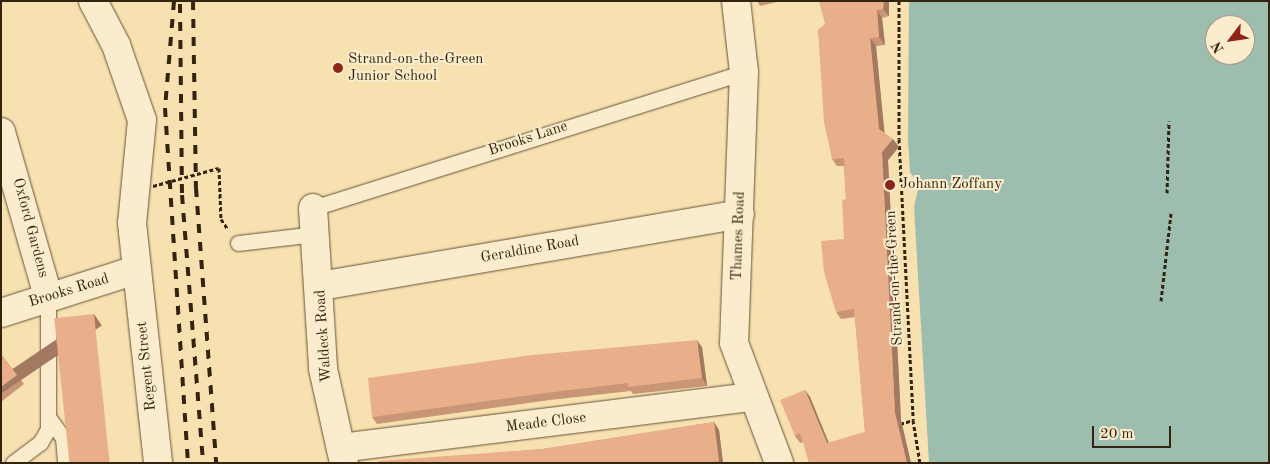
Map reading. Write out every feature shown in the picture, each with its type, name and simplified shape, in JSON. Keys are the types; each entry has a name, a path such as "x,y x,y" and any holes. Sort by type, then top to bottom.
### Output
{"street":[{"name":"Regent Street","path":"93,1 116,45 142,120 132,189 136,270 158,463"},
{"name":"Thames Road","path":"736,1 744,72 734,344 752,397 779,463"},
{"name":"Oxford Gardens","path":"1,132 48,296"},
{"name":"Waldeck Road","path":"313,208 320,286 323,369 343,455"},
{"name":"Geraldine Road","path":"320,286 740,214"},
{"name":"Brooks Road","path":"1,313 48,296 136,270"},
{"name":"Meade Close","path":"343,455 752,397"}],"lane":[{"name":"Brooks Lane","path":"313,208 744,72"},
{"path":"238,243 316,234"},
{"path":"13,463 46,436 48,416 48,296"},
{"path":"48,416 63,438 65,463"}],"path":[{"name":"Strand-on-the-Green","path":"899,1 899,139 913,420 920,463"},
{"path":"1167,193 1169,120"},
{"path":"153,186 219,168 221,218"},
{"path":"1161,301 1171,213"},
{"path":"895,426 913,420"}],"shaded area":[{"path":"909,1 1269,1 1269,463 929,463 914,207 919,185 910,172 908,140"}],"building":[{"path":"819,1 884,1 883,9 877,10 879,37 870,38 879,129 893,139 882,152 895,413 907,463 809,463 800,433 795,436 780,400 805,390 827,443 865,432 854,309 836,312 824,272 821,241 844,239 842,200 846,199 844,158 832,159 824,122 818,30 825,24"},
{"path":"94,314 110,463 69,463 54,318"},
{"path":"697,340 702,378 628,387 628,383 372,417 368,378 532,355"},
{"path":"1,354 17,375 1,387"},
{"path":"714,422 719,461 704,463 379,463 378,461 543,449"}],"railway":[{"path":"174,1 165,108 188,463"},
{"path":"193,1 196,188 216,463"},
{"path":"180,4 182,195 203,463"}],"place":[{"name":"Strand-on-the-Green Junior School","path":"338,68"},
{"name":"Johann Zoffany","path":"890,185"}]}
